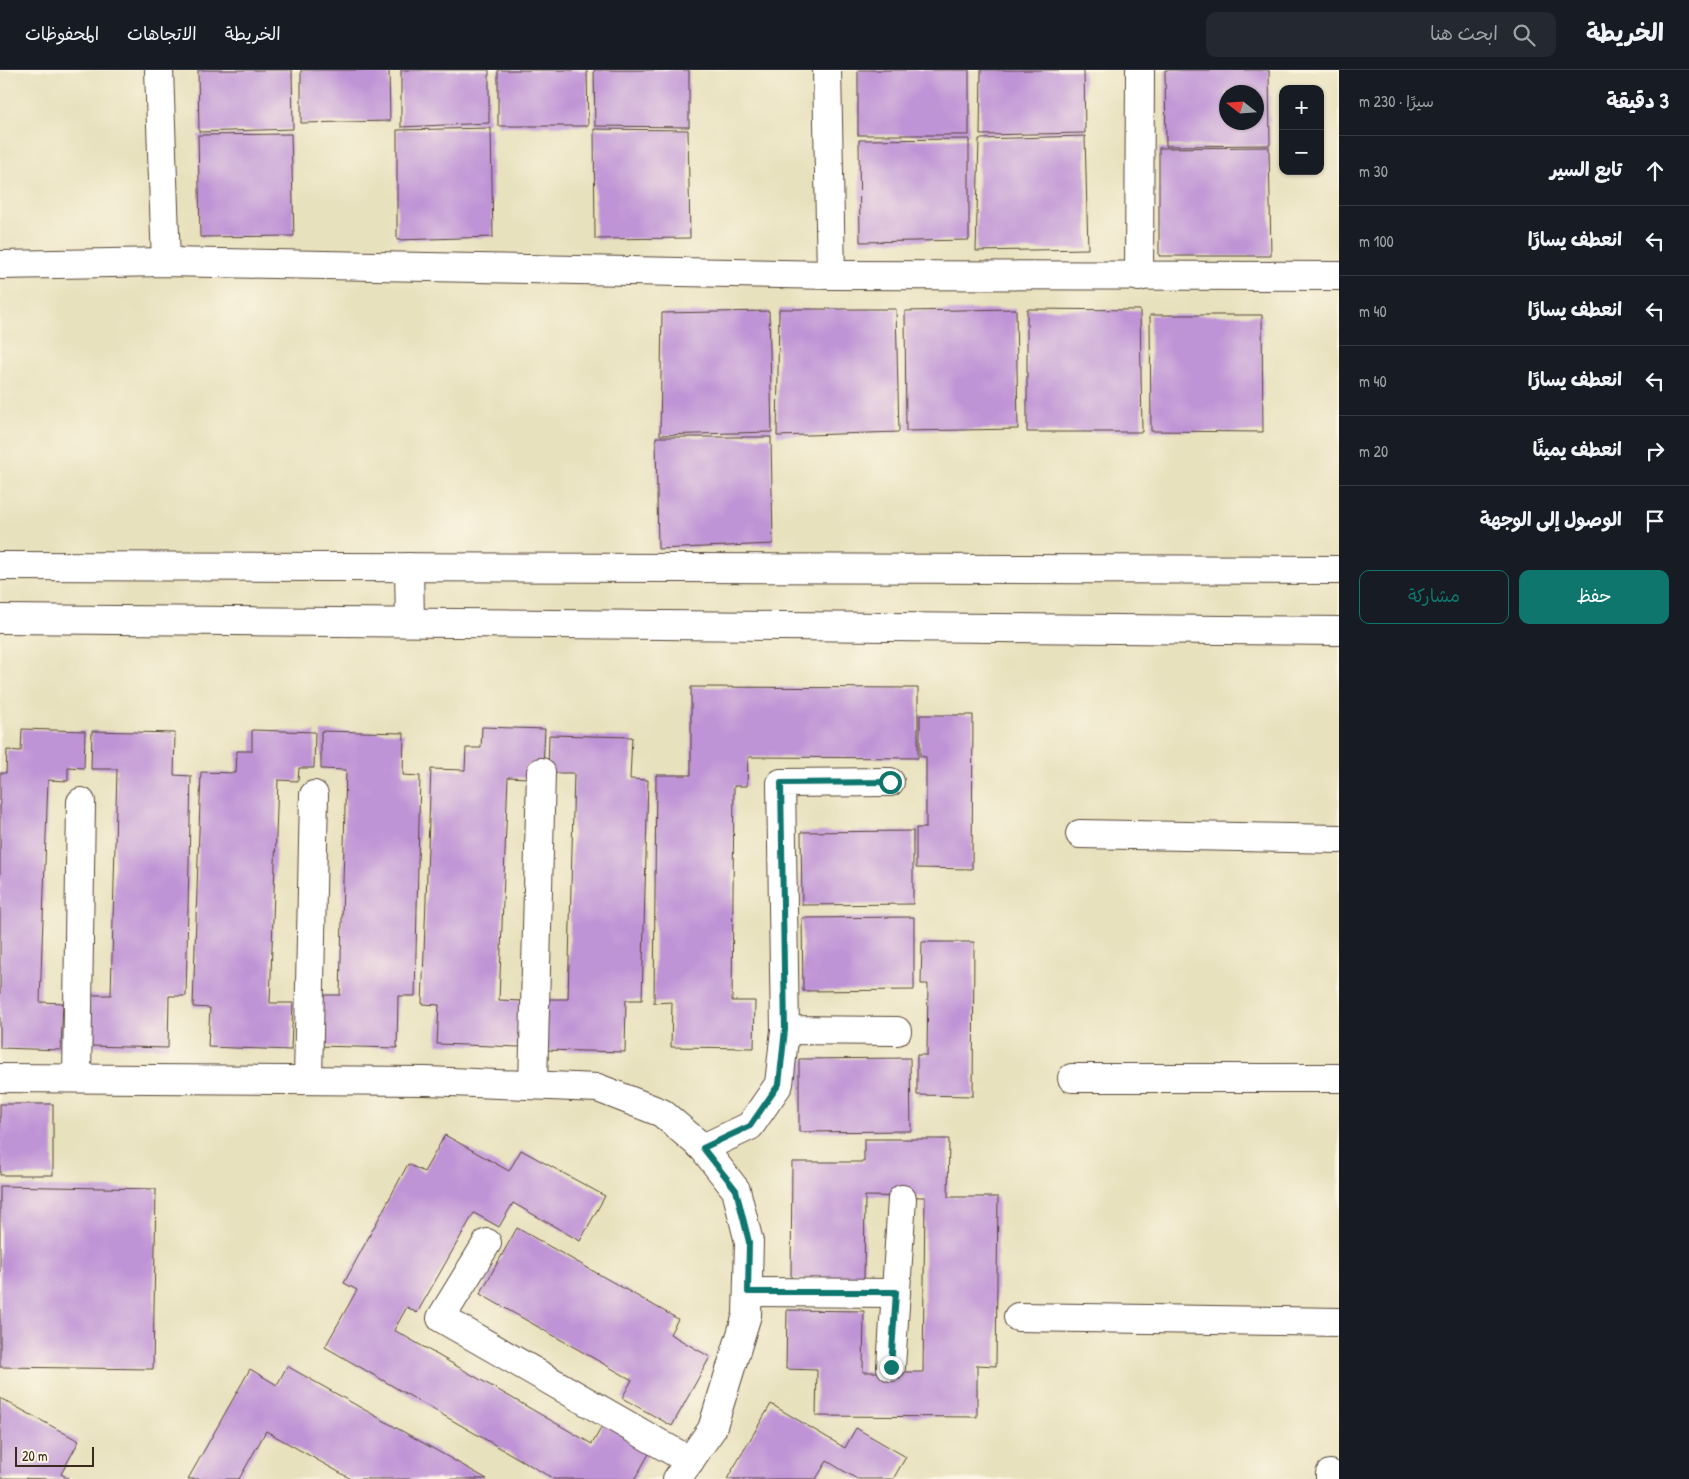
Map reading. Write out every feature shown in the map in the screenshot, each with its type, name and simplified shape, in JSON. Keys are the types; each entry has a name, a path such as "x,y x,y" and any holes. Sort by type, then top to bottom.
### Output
{"street":[{"path":"158,70 166,262"},
{"path":"827,70 831,275"},
{"path":"1139,277 1140,70"},
{"path":"0,265 166,262 831,275 1339,276"},
{"path":"0,566 1339,570"},
{"path":"409,567 410,622"},
{"path":"0,619 1339,631"},
{"path":"532,1085 541,772"},
{"path":"703,1148 750,1126 779,1084 785,1030 781,783 890,782"},
{"path":"308,1079 314,795"},
{"path":"77,1078 81,802"},
{"path":"1080,834 1339,839"},
{"path":"785,1030 897,1031"},
{"path":"0,1078 308,1079 598,1088 662,1113 703,1148 736,1190 749,1242 747,1314 712,1429 683,1470 441,1318 487,1243"},
{"path":"1072,1078 1339,1078"},
{"path":"891,1367 902,1199"},
{"path":"748,1292 896,1292"},
{"path":"1018,1317 1339,1322"}],"building":[{"path":"198,70 292,70 293,129 199,132"},
{"path":"301,70 389,70 390,121 301,123"},
{"path":"401,70 489,70 489,123 401,127"},
{"path":"498,70 587,70 588,126 498,126"},
{"path":"594,70 689,70 689,127 595,126"},
{"path":"858,70 969,70 969,135 858,135"},
{"path":"981,70 1084,70 1085,133 980,135"},
{"path":"1165,70 1269,70 1270,145 1166,146"},
{"path":"491,128 493,237 397,240 397,130"},
{"path":"594,129 688,130 690,238 595,239"},
{"path":"291,134 294,236 200,237 198,135"},
{"path":"1085,136 1088,249 976,251 979,139"},
{"path":"969,139 969,240 860,242 859,140"},
{"path":"1269,147 1271,256 1159,256 1159,148"},
{"path":"779,309 896,309 899,432 777,436"},
{"path":"1016,309 1018,429 906,431 905,311"},
{"path":"1027,309 1140,310 1142,432 1027,432"},
{"path":"769,311 772,432 660,435 662,313"},
{"path":"1150,315 1262,315 1263,432 1151,431"},
{"path":"656,437 771,437 773,544 658,549"},
{"path":"691,687 918,688 918,758 748,757 747,786 734,786 732,1001 755,1001 754,1048 671,1047 672,1002 654,1003 656,775 691,775"},
{"path":"920,715 973,715 972,869 916,868 916,828 926,828 926,757 920,756"},
{"path":"482,727 545,729 543,766 528,765 528,778 508,777 499,1000 522,1001 520,1047 437,1044 439,1005 422,1004 431,769 465,770 466,748 481,748"},
{"path":"22,729 85,731 84,768 68,767 68,781 48,780 40,1002 63,1003 61,1050 0,1048 0,773 6,773 7,750 21,751"},
{"path":"252,730 315,732 314,768 299,768 298,781 278,780 270,1003 293,1003 291,1050 208,1047 210,1008 193,1007 201,772 236,773 237,751 252,751"},
{"path":"92,731 175,733 174,775 191,776 186,996 169,996 168,1048 88,1046 89,995 111,995 117,769 91,769"},
{"path":"321,731 404,733 403,775 420,776 415,996 398,996 397,1048 317,1046 318,995 340,995 346,770 321,769"},
{"path":"549,735 632,737 630,779 648,780 642,1000 626,1000 625,1052 544,1050 546,999 568,999 574,773 548,773"},
{"path":"913,831 913,904 802,905 801,832"},
{"path":"914,917 914,990 803,991 802,918"},
{"path":"922,942 974,942 973,1096 917,1095 917,1055 927,1055 928,984 921,984"},
{"path":"910,1058 911,1131 799,1132 799,1059"},
{"path":"0,1104 53,1104 53,1175 0,1175"},
{"path":"445,1135 509,1171 521,1150 605,1196 580,1241 513,1203 499,1227 474,1213 417,1313 407,1307 394,1330 592,1444 604,1423 651,1450 635,1479 554,1479 325,1347 357,1290 344,1283 408,1164 424,1172"},
{"path":"864,1139 949,1139 948,1197 998,1197 996,1366 977,1365 977,1417 816,1416 817,1370 786,1369 787,1310 864,1311 863,1372 923,1372 925,1197 865,1196 864,1279 791,1279 792,1162 864,1162"},
{"path":"0,1186 156,1189 153,1369 0,1367"},
{"path":"517,1228 678,1319 670,1334 710,1357 672,1426 622,1398 632,1380 480,1294"},
{"path":"287,1366 487,1479 351,1479 266,1431 239,1479 188,1479 250,1369 277,1385"},
{"path":"0,1398 79,1441 61,1474 69,1479 0,1478"},
{"path":"771,1404 845,1448 856,1428 906,1457 893,1479 857,1479 827,1461 816,1479 727,1479"}],"route":[{"path":"890,782 781,783 785,1030 779,1084 750,1126 703,1148 736,1190 749,1242 748,1292 896,1292 891,1367"}]}
